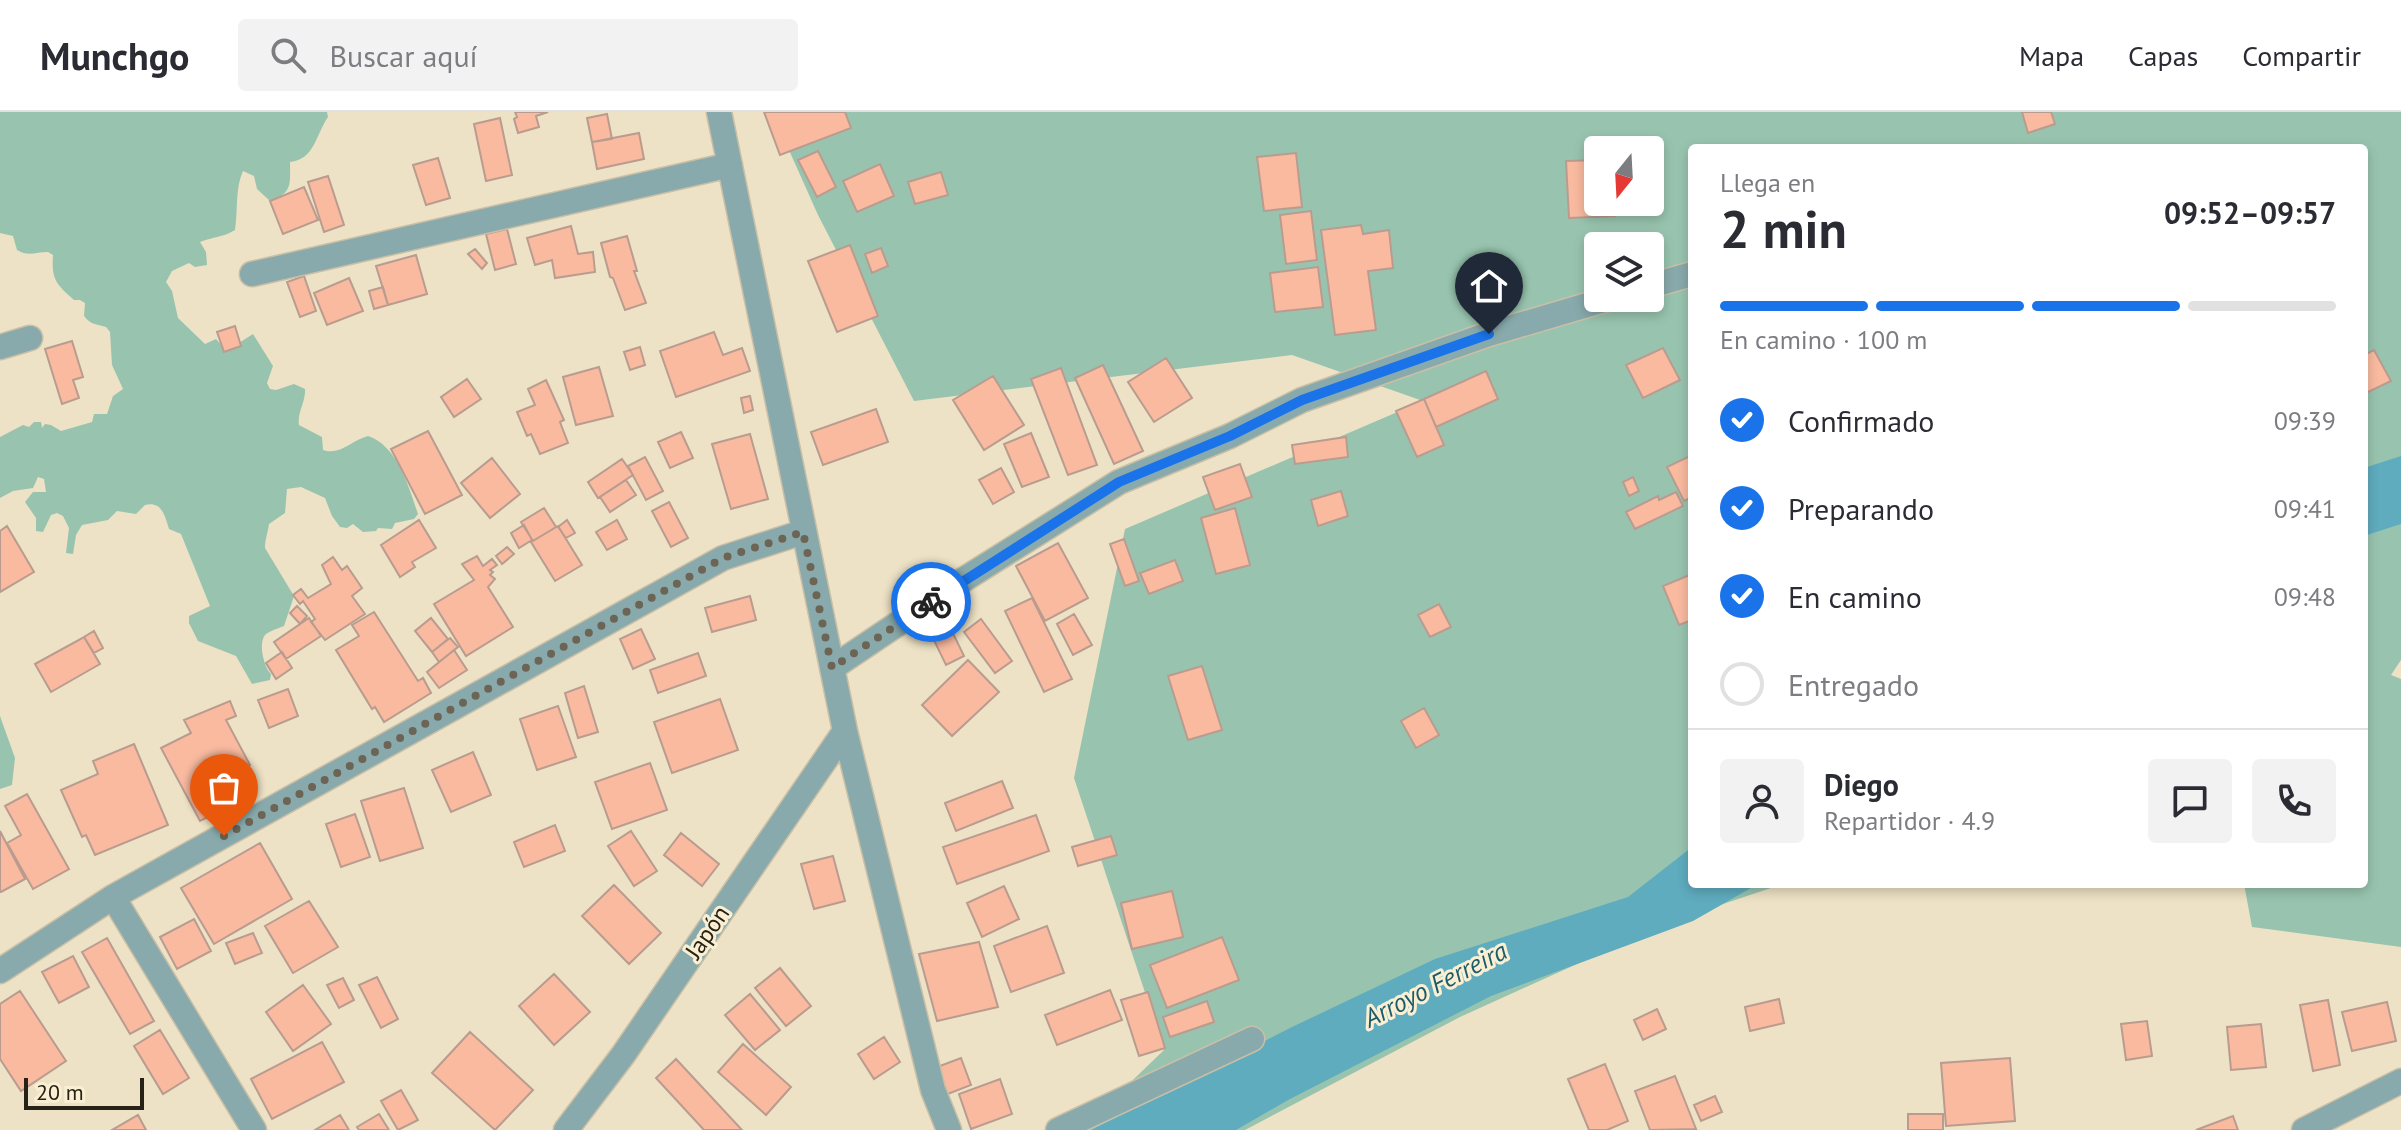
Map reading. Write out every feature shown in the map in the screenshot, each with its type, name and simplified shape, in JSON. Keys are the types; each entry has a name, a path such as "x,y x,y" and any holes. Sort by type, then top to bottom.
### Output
{"street":[{"path":"719,112 845,731 933,1090 949,1130"},
{"path":"252,274 730,165"},
{"path":"1664,282 1688,275"},
{"path":"832,668 963,580 1119,482 1230,436 1302,400 1489,334 1584,306"},
{"path":"0,347 30,338"},
{"path":"0,971 113,897 723,558 803,532"},
{"name":"Japón","path":"566,1130 623,1055 845,731"},
{"path":"113,897 254,1130"},
{"path":"1058,1130 1252,1039"},
{"path":"2304,1130 2401,1081"}],"green space":[{"path":"0,112 327,112 328,117 314,146 305,156 290,162 289,187 283,195 270,201 257,189 254,176 243,171 235,230 200,242 206,252 207,265 195,267 189,263 172,271 166,282 172,291 178,318 205,344 216,339 225,349 231,348 253,334 273,366 267,383 270,389 294,384 305,389 299,425 322,437 323,450 335,451 368,436 387,449 401,469 418,514 414,519 395,523 392,529 378,528 363,532 353,524 347,528 340,527 325,498 301,487 287,489 285,513 269,524 265,545 294,596 284,626 269,632 263,639 263,655 271,674 270,680 252,684 236,656 198,641 189,616 210,606 181,534 169,529 159,507 145,505 136,514 117,511 108,520 82,525 76,535 73,554 66,553 69,528 63,516 57,513 51,515 43,532 36,531 36,518 25,502 33,492 46,492 44,479 38,477 33,488 13,491 0,498 0,437 23,425 29,427 34,422 41,422 42,428 45,424 61,431 92,422 94,414 107,414 113,396 123,389 112,365 110,332 87,319 84,316 85,303 74,300 59,286 54,276 53,255 48,252 21,252 17,250 13,236 0,233"},
{"path":"772,112 2401,112 2401,660 2391,675 2401,679 2401,947 2252,927 2245,888 2368,888 2368,144 1688,144 1688,888 1771,888 1672,921 1460,1017 1245,1130 1081,1130 1164,1050 1074,778 1125,529 1423,401 1292,355 914,401 818,215"},
{"path":"0,716 15,758 12,785 0,789"}],"water":[{"path":"2401,456 2401,524 2368,535 2368,467"},
{"name":"Arroyo Ferreira","path":"1688,850 1688,888 1751,888 1693,921 1491,996 1236,1130 1091,1130 1292,1027 1435,959 1628,897"}],"building":[{"path":"515,112 548,112 536,116 539,127 518,133"},
{"path":"764,112 845,112 851,128 780,155"},
{"path":"2022,112 2051,112 2055,124 2028,133"},
{"path":"607,114 612,139 592,142 587,118"},
{"path":"500,118 512,175 486,181 474,124"},
{"path":"639,133 644,159 597,169 592,142"},
{"path":"818,151 836,187 817,197 798,160"},
{"path":"1296,153 1302,207 1264,211 1257,157"},
{"path":"438,158 450,198 426,205 413,165"},
{"path":"1584,160 1584,216 1615,216 1569,218 1566,161"},
{"path":"880,164 894,196 857,212 843,181"},
{"path":"941,172 948,195 915,204 908,182"},
{"path":"328,176 344,225 324,232 308,182"},
{"path":"304,187 318,220 283,234 270,201"},
{"path":"1311,211 1317,260 1286,264 1280,215"},
{"path":"1361,225 1363,234 1389,230 1393,268 1368,271 1376,330 1335,335 1321,230"},
{"path":"571,226 578,254 593,252 595,272 555,278 552,260 535,265 527,238"},
{"path":"507,229 516,264 495,270 486,234"},
{"path":"627,236 637,271 634,271 646,303 625,310 610,277 601,243"},
{"path":"850,245 878,316 837,332 808,261"},
{"path":"881,248 888,266 872,273 865,254"},
{"path":"475,249 487,263 482,269 468,254"},
{"path":"416,255 427,294 388,305 376,266"},
{"path":"1318,267 1323,307 1275,312 1270,273"},
{"path":"304,276 316,311 300,317 287,282"},
{"path":"349,278 363,311 327,325 314,293"},
{"path":"383,287 388,305 374,309 369,291"},
{"path":"235,326 241,346 224,352 217,332"},
{"path":"714,332 723,355 742,348 750,371 676,397 660,351"},
{"path":"72,341 83,377 73,380 79,398 62,404 45,349"},
{"path":"640,347 645,365 630,370 624,352"},
{"path":"1663,348 1680,380 1643,398 1626,365"},
{"path":"2374,350 2391,381 2368,392 2368,353"},
{"path":"1166,358 1192,398 1154,422 1128,382"},
{"path":"1103,365 1143,451 1114,464 1075,378"},
{"path":"599,367 613,416 576,425 563,377"},
{"path":"1061,368 1097,465 1068,475 1031,379"},
{"path":"1486,371 1498,399 1436,427 1424,399"},
{"path":"993,376 1024,425 984,450 953,400"},
{"path":"467,379 481,399 454,417 441,397"},
{"path":"546,380 564,420 560,422 568,443 540,454 531,434 527,436 517,412 535,405 528,389"},
{"path":"750,396 753,410 744,413 741,398"},
{"path":"1424,399 1444,445 1417,457 1396,411"},
{"path":"876,409 888,442 823,465 811,432"},
{"path":"428,431 462,495 425,514 391,449"},
{"path":"681,432 693,458 670,468 658,442"},
{"path":"1031,433 1049,477 1022,487 1004,444"},
{"path":"750,434 768,499 731,509 712,444"},
{"path":"1346,437 1348,457 1295,464 1292,445"},
{"path":"645,457 663,491 646,500 628,466"},
{"path":"1688,457 1688,499 1684,501 1667,467"},
{"path":"492,458 520,494 490,518 461,483"},
{"path":"622,459 633,475 598,498 588,482"},
{"path":"1240,464 1252,497 1215,510 1203,477"},
{"path":"1001,468 1014,492 993,504 979,480"},
{"path":"1633,477 1639,491 1629,496 1623,482"},
{"path":"626,480 636,495 610,512 600,497"},
{"path":"1341,491 1348,516 1318,526 1311,500"},
{"path":"1676,492 1683,506 1635,529 1626,512 1658,496 1659,500"},
{"path":"669,502 688,538 671,547 652,511"},
{"path":"544,508 556,527 533,541 521,522"},
{"path":"1235,508 1250,565 1216,574 1201,518"},
{"path":"419,520 436,548 412,562 415,567 400,577 381,545"},
{"path":"567,520 575,533 566,538 558,527"},
{"path":"617,520 627,539 607,550 596,532"},
{"path":"524,525 532,540 519,548 511,533"},
{"path":"7,526 34,572 0,592 0,531"},
{"path":"558,526 582,565 555,581 531,542"},
{"path":"1124,539 1139,581 1125,586 1110,544"},
{"path":"1058,543 1088,598 1045,621 1016,566"},
{"path":"507,547 514,554 502,564 496,556"},
{"path":"477,556 483,566 492,559 497,565 490,570 493,572 490,575 495,579 488,587 513,627 466,656 434,604 474,580 462,564"},
{"path":"333,557 342,570 347,566 362,588 352,596 365,614 325,640 311,622 315,619 303,601 300,604 293,595 301,589 308,598 331,584 322,565"},
{"path":"1175,560 1183,581 1149,594 1140,573"},
{"path":"1688,576 1688,622 1679,625 1663,586"},
{"path":"750,596 756,620 712,632 705,608"},
{"path":"1032,598 1072,679 1044,692 1005,611"},
{"path":"1439,604 1451,627 1430,637 1418,615"},
{"path":"297,606 307,616 300,624 290,613"},
{"path":"374,612 418,681 423,678 431,693 384,722 375,707 372,709 336,650 359,636 352,625"},
{"path":"1074,614 1092,645 1073,655 1057,624"},
{"path":"309,618 321,636 286,659 274,642"},
{"path":"431,618 448,639 432,652 415,631"},
{"path":"981,619 1012,661 995,673 964,632"},
{"path":"950,627 964,656 946,665 932,636"},
{"path":"641,629 655,659 633,669 620,639"},
{"path":"94,631 103,648 94,653 84,637"},
{"path":"84,637 100,664 51,692 35,664"},
{"path":"450,638 458,647 439,662 432,652"},
{"path":"454,650 467,670 439,688 427,672"},
{"path":"282,652 292,668 276,679 266,663"},
{"path":"698,653 706,676 658,693 650,670"},
{"path":"968,660 999,692 952,736 922,705"},
{"path":"1202,666 1222,730 1188,740 1168,676"},
{"path":"584,686 598,732 578,738 565,693"},
{"path":"288,689 298,716 269,728 258,700"},
{"path":"720,699 738,750 672,773 654,722"},
{"path":"230,701 236,716 226,720 250,765 229,776 241,800 200,821 161,748 191,733 184,720"},
{"path":"558,706 576,757 537,770 520,719"},
{"path":"1424,708 1439,735 1416,748 1401,721"},
{"path":"134,744 168,825 95,855 86,835 82,837 61,790 98,774 93,761"},
{"path":"473,752 491,795 451,812 432,770"},
{"path":"650,763 667,810 612,829 595,782"},
{"path":"1002,781 1013,808 956,831 945,803"},
{"path":"404,788 423,848 380,861 361,801"},
{"path":"27,794 69,869 33,889 7,843 21,835 5,806"},
{"path":"355,814 370,857 341,867 326,824"},
{"path":"1036,815 1049,851 957,884 943,847"},
{"path":"555,825 565,851 524,867 514,842"},
{"path":"0,831 25,879 1,892 0,891"},
{"path":"631,831 657,871 634,886 608,846"},
{"path":"681,833 719,864 702,886 664,855"},
{"path":"1111,836 1117,855 1078,866 1072,847"},
{"path":"260,843 292,899 214,944 181,888"},
{"path":"833,856 845,901 814,909 801,864"},
{"path":"614,885 661,933 629,964 582,916"},
{"path":"1004,886 1019,919 982,937 967,903"},
{"path":"1172,891 1183,937 1132,949 1121,903"},
{"path":"309,901 338,947 293,973 265,926"},
{"path":"194,919 211,951 177,969 160,937"},
{"path":"1047,926 1064,973 1011,992 994,946"},
{"path":"253,933 262,953 235,964 226,943"},
{"path":"1222,937 1239,980 1167,1008 1150,965"},
{"path":"107,938 154,1021 130,1034 82,952"},
{"path":"979,942 998,1007 937,1021 919,954"},
{"path":"73,956 89,987 59,1003 42,972"},
{"path":"780,968 811,1006 786,1026 755,988"},
{"path":"554,974 590,1012 554,1045 519,1006"},
{"path":"377,977 398,1019 381,1028 359,985"},
{"path":"343,978 354,1000 339,1008 327,985"},
{"path":"303,985 331,1024 293,1051 266,1012"},
{"path":"1110,990 1122,1020 1057,1045 1045,1015"},
{"path":"20,991 66,1061 21,1091 0,1059 0,1004"},
{"path":"1148,992 1165,1048 1139,1056 1121,1000"},
{"path":"750,994 780,1030 755,1050 725,1015"},
{"path":"1779,999 1784,1023 1750,1031 1745,1007"},
{"path":"2328,1000 2340,1065 2313,1071 2300,1005"},
{"path":"1207,1001 1214,1022 1170,1037 1163,1017"},
{"path":"2387,1002 2396,1041 2352,1051 2342,1012"},
{"path":"1657,1009 1666,1029 1643,1040 1634,1020"},
{"path":"2147,1021 2152,1056 2126,1060 2121,1024"},
{"path":"2261,1024 2266,1067 2231,1070 2227,1027"},
{"path":"160,1030 189,1078 163,1094 134,1046"},
{"path":"470,1032 533,1090 495,1130 432,1073"},
{"path":"884,1037 900,1062 874,1079 858,1054"},
{"path":"322,1042 344,1082 272,1119 251,1079"},
{"path":"743,1044 791,1087 766,1115 718,1072"},
{"path":"961,1058 971,1085 940,1097 929,1070"},
{"path":"2010,1058 2015,1121 1946,1126 1941,1063"},
{"path":"676,1059 742,1130 704,1130 656,1078"},
{"path":"1605,1064 1628,1121 1607,1130 1589,1130 1568,1079"},
{"path":"1675,1076 1696,1129 1650,1130 1635,1091"},
{"path":"1000,1079 1012,1114 971,1129 959,1094"},
{"path":"401,1090 418,1120 398,1130 381,1101"},
{"path":"1715,1096 1722,1112 1701,1121 1694,1105"},
{"path":"379,1114 389,1130 359,1130 357,1127"},
{"path":"1908,1114 1943,1114 1943,1130 1908,1130"},
{"path":"138,1115 146,1130 112,1130"},
{"path":"340,1115 349,1130 315,1130"},
{"path":"2233,1116 2238,1130 2196,1130"}],"way so far":[{"path":"224,836 723,558 777,540 803,532 832,668 931,602"}],"route":[{"path":"931,602 1119,482 1230,436 1302,400 1489,334"}]}
